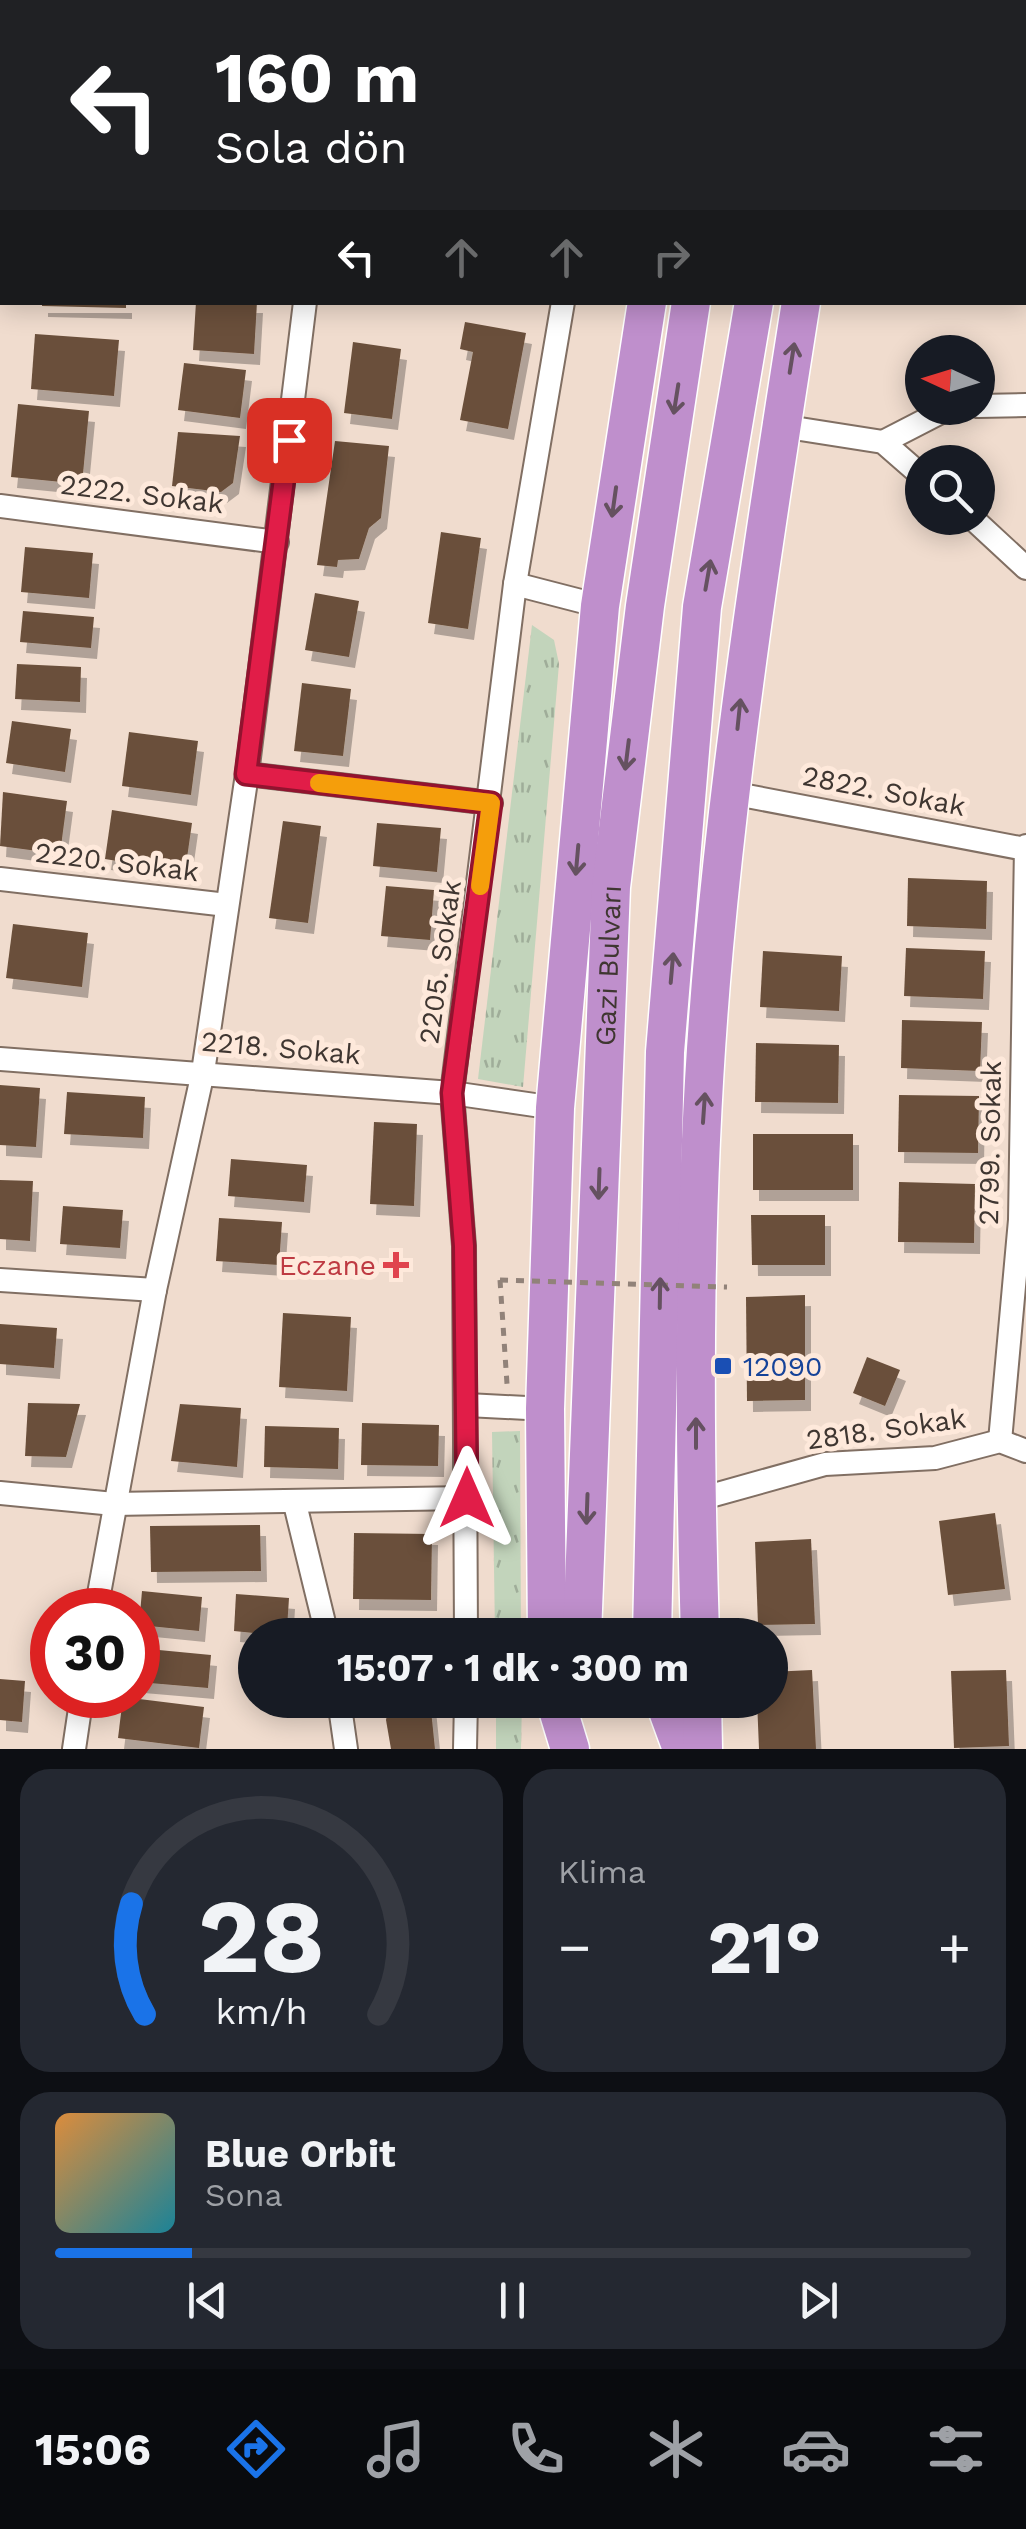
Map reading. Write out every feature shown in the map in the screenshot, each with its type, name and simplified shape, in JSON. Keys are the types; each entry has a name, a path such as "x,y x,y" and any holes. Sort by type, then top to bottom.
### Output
{"highway":[{"path":"545,1618 526,1408 600,606 647,305"},
{"name":"Gazi Bulvarı","path":"583,1618 611,887 645,606 691,305"},
{"path":"656,1618 665,1052 702,607 753,305"},
{"path":"699,1618 696,1500 698,1184 714,949 746,653 801,305"},
{"path":"661,1618 696,1500"},
{"path":"549,1749 551,1718"},
{"path":"559,1718 570,1749"},
{"path":"583,1718 584,1749"},
{"path":"653,1718 654,1749"},
{"path":"671,1718 682,1749"},
{"path":"703,1718 704,1749"}],"street":[{"path":"100,1588 155,1290 204,1072 277,542 304,305"},
{"name":"2205. Sokak","path":"466,1618 464,1246 452,1093 491,803 515,584 562,305"},
{"path":"995,406 1026,405"},
{"path":"883,442 916,425"},
{"path":"782,426 883,442 905,461"},
{"name":"2222. Sokak","path":"0,506 277,542"},
{"path":"990,535 1026,568"},
{"path":"515,584 600,606"},
{"path":"246,774 491,803"},
{"name":"2822. Sokak","path":"731,792 1026,848"},
{"name":"2799. Sokak","path":"1000,1441 1020,1220 1026,848"},
{"name":"2220. Sokak","path":"0,879 227,905"},
{"name":"2218. Sokak","path":"0,1059 452,1093 556,1108"},
{"path":"0,1280 155,1290"},
{"path":"467,1405 526,1408"},
{"name":"2818. Sokak","path":"696,1500 826,1464 935,1458 1000,1441 1026,1451"},
{"path":"0,1493 114,1504 294,1504 467,1498"},
{"path":"294,1504 323,1618"},
{"path":"74,1749 79,1718"},
{"path":"341,1718 346,1749"},
{"path":"466,1718 466,1749"}],"path":[{"path":"526,1408 500,1280 727,1286"}],"green space":[{"path":"532,625 554,640 559,664 523,1087 478,1079"},
{"path":"520,1431 521,1618 495,1618 492,1432"},
{"path":"496,1718 522,1718 521,1749 496,1749"}],"building":[{"path":"126,305 126,308 42,306"},
{"path":"196,305 257,305 254,354 193,350"},
{"path":"465,322 526,333 508,429 460,420 473,352 460,349"},
{"path":"35,334 119,340 114,396 31,389"},
{"path":"353,342 401,349 392,419 344,413"},
{"path":"184,363 246,370 240,418 178,410"},
{"path":"18,404 89,411 82,484 11,477"},
{"path":"178,432 240,436 233,483 221,492 172,486"},
{"path":"335,441 389,446 381,518 369,528 359,559 338,560 337,567 317,565"},
{"path":"441,532 481,538 468,629 428,623"},
{"path":"25,547 93,553 89,598 21,592"},
{"path":"315,593 359,601 349,657 305,650"},
{"path":"23,611 94,617 91,648 20,642"},
{"path":"17,664 81,667 80,702 15,699"},
{"path":"302,683 351,689 343,756 294,751"},
{"path":"12,721 71,729 65,772 6,763"},
{"path":"129,732 198,741 191,795 122,786"},
{"path":"3,792 67,801 60,854 0,846"},
{"path":"112,810 192,823 185,872 105,859"},
{"path":"283,821 321,826 308,923 269,918"},
{"path":"377,823 441,828 437,872 373,866"},
{"path":"908,878 987,881 986,929 907,926"},
{"path":"386,886 434,890 430,940 381,936"},
{"path":"13,924 88,933 82,987 6,978"},
{"path":"906,948 985,951 983,999 904,996"},
{"path":"763,951 842,956 839,1011 760,1007"},
{"path":"902,1020 982,1022 980,1071 901,1068"},
{"path":"756,1043 839,1045 838,1103 755,1102"},
{"path":"0,1085 40,1088 36,1147 0,1145"},
{"path":"67,1092 145,1097 143,1138 64,1134"},
{"path":"899,1095 979,1096 978,1153 898,1152"},
{"path":"374,1122 417,1124 414,1206 370,1204"},
{"path":"753,1134 853,1134 853,1190 753,1190"},
{"path":"231,1159 307,1165 304,1202 228,1196"},
{"path":"0,1180 33,1181 30,1241 0,1239"},
{"path":"899,1182 975,1184 974,1243 898,1242"},
{"path":"63,1206 123,1210 120,1248 60,1244"},
{"path":"751,1215 825,1215 825,1265 752,1265"},
{"path":"219,1218 282,1222 279,1265 216,1261"},
{"path":"805,1295 805,1400 747,1401 746,1297"},
{"path":"283,1313 351,1317 347,1391 279,1387"},
{"path":"0,1324 57,1328 54,1368 0,1364"},
{"path":"867,1357 900,1370 885,1406 853,1393"},
{"path":"28,1403 80,1404 66,1457 25,1456"},
{"path":"180,1404 241,1408 237,1467 171,1461"},
{"path":"362,1423 439,1425 438,1466 361,1465"},
{"path":"265,1426 339,1428 338,1469 264,1467"},
{"path":"995,1513 1005,1589 948,1595 939,1521"},
{"path":"260,1525 261,1571 151,1572 150,1526"},
{"path":"354,1533 432,1534 431,1600 353,1599"},
{"path":"811,1539 815,1624 788,1624 788,1618 758,1618 755,1542"},
{"path":"160,1593 202,1597 199,1631 160,1627"},
{"path":"236,1594 289,1598 288,1618 238,1618 238,1631 234,1631"},
{"path":"160,1650 211,1655 208,1688 160,1684"},
{"path":"812,1670 816,1749 759,1749 758,1718 788,1718 788,1671"},
{"path":"1006,1670 1009,1746 954,1748 951,1671"},
{"path":"0,1679 25,1681 22,1722 0,1720"},
{"path":"160,1702 204,1707 199,1748 118,1738 120,1718 160,1718"},
{"path":"432,1718 435,1749 391,1749 386,1720"}],"slow traffic":[{"path":"319,783 491,803 480,886"}],"place":[{"name":"Eczane","path":"396,1265"},
{"name":"12090","path":"723,1366"}],"route":[{"path":"289,440 246,774 491,803 452,1093 464,1246 467,1498"}]}
